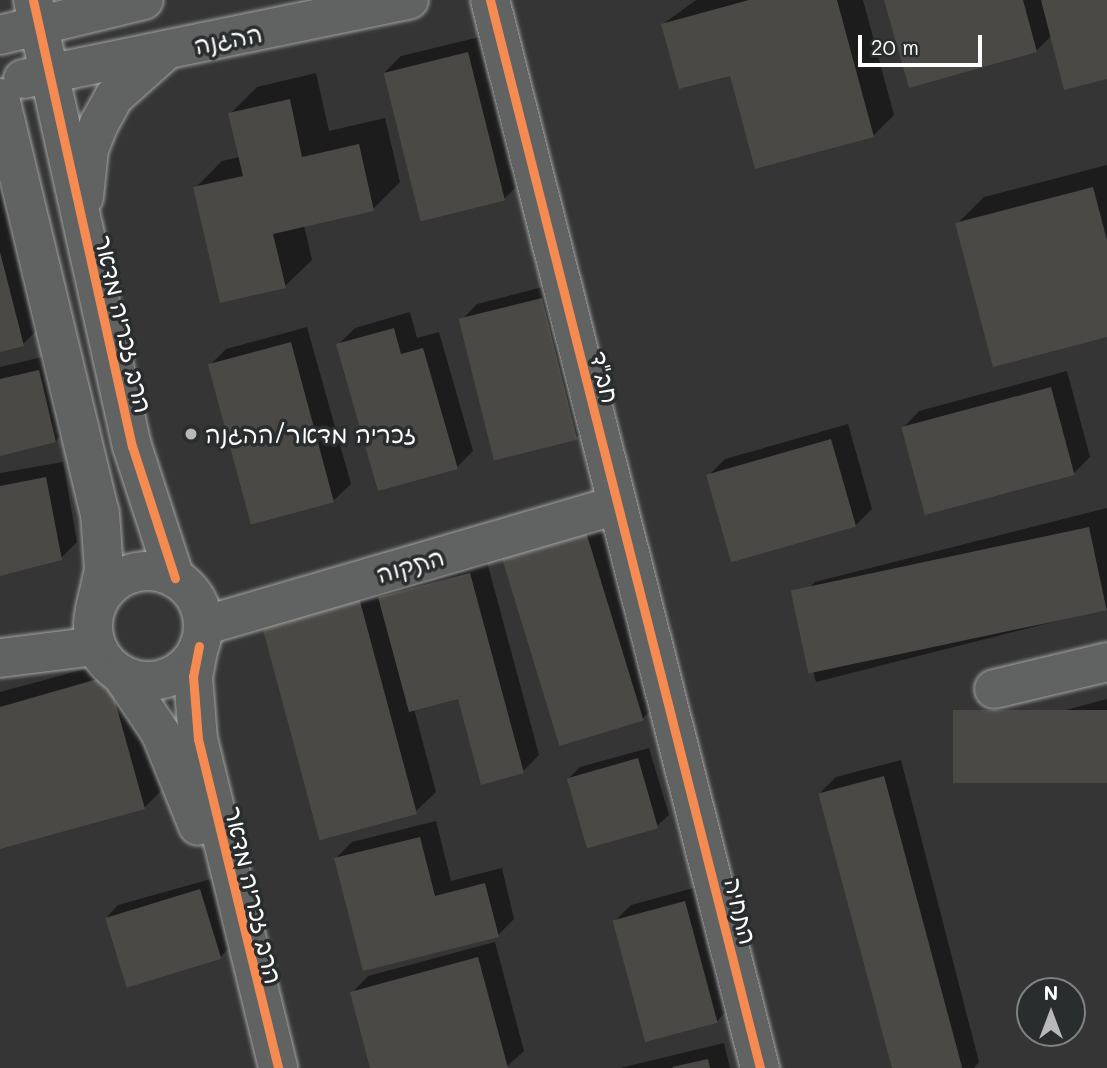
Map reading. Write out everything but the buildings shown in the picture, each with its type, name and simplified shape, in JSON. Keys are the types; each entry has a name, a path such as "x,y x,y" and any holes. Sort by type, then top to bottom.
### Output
{"street":[{"path":"0,35 35,13 145,0"},
{"name":"ההגנה","path":"0,83 409,0"},
{"name":"חב\"ד","path":"490,0 684,763"},
{"name":"הרב זכריה מדאר","path":"35,13 135,457 175,578"},
{"path":"83,227 89,149 99,124 114,97 167,51"},
{"path":"0,98 12,173 100,513 104,570 96,627 121,674 157,681 189,663 201,636 200,607 175,578 144,571 127,575 96,627 0,659"},
{"name":"התקוה","path":"201,636 617,505"},
{"name":"הרב זכריה מדאר","path":"201,636 192,676 198,739 241,935 278,1068"},
{"path":"994,689 1107,662"},
{"name":"הרב זכריה מדאר","path":"121,674 160,732 241,935"},
{"name":"התחיה","path":"684,763 760,1068"}],"cycle path":[{"path":"33,0 132,446 175,578"},
{"path":"490,0 760,1068"},
{"path":"199,646 193,676 198,739 278,1068"}],"place":[{"name":"זכריה מדאר/ההגנה","path":"191,434"}]}
